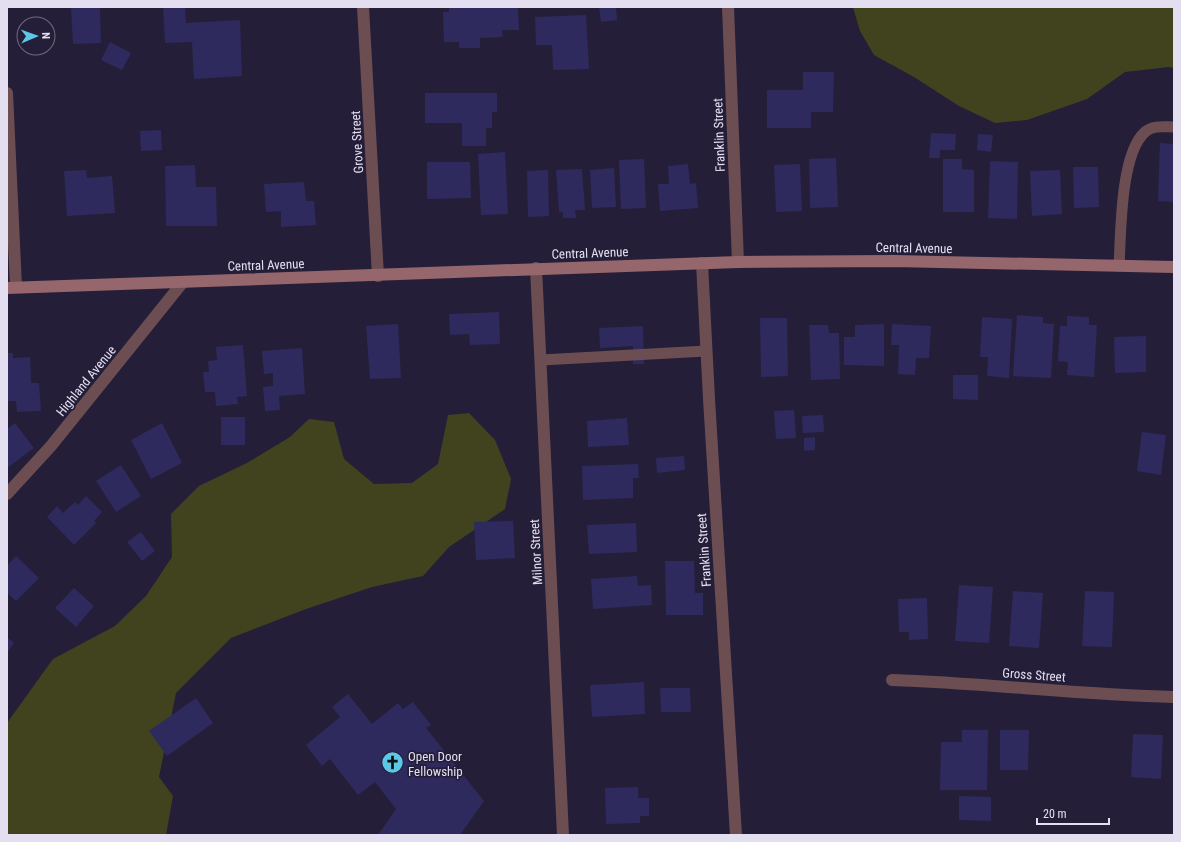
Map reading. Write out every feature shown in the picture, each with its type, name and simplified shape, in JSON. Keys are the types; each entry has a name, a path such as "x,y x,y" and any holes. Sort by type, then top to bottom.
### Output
{"street":[{"name":"Grove Street","path":"363,7 378,276"},
{"name":"Franklin Street","path":"728,7 738,262"},
{"path":"7,93 11,288"},
{"name":"Central Avenue","path":"11,288 378,276 536,268 738,262 895,261 1174,267"},
{"name":"Franklin Street","path":"702,263 706,351 736,835"},
{"name":"Milnor Street","path":"536,268 563,835"},
{"name":"Highland Avenue","path":"7,494 51,446 183,282"},
{"name":"Gross Street","path":"892,680 941,682 1128,696 1174,697"}],"lane":[{"path":"1119,266 1124,184 1134,146 1145,132 1156,127 1174,127"},
{"path":"541,360 706,351"}],"green space":[{"path":"853,7 1174,7 1174,68 1169,67 1125,72 1087,99 1027,120 995,123 959,106 914,77 874,55 860,31"},
{"path":"469,413 495,440 511,479 505,509 449,547 423,576 372,587 306,609 231,638 176,693 159,777 173,796 166,835 7,835 7,723 53,659 115,626 146,596 172,557 171,514 199,486 247,463 290,437 309,419 334,422 344,459 374,484 412,483 438,464 448,415"}],"building":[{"path":"71,7 100,7 101,43 73,44"},
{"path":"163,7 185,7 186,23 240,20 242,76 194,79 192,42 165,43"},
{"path":"449,7 518,7 519,30 502,30 503,37 480,38 480,48 459,48 459,42 444,42 443,12 449,12"},
{"path":"599,7 616,7 617,20 601,22"},
{"path":"586,15 589,69 553,70 552,45 536,45 535,17"},
{"path":"110,42 131,53 122,70 101,60"},
{"path":"803,72 834,72 833,112 811,112 811,128 767,128 767,90 803,90"},
{"path":"425,93 497,93 497,112 492,112 492,128 486,128 486,146 462,146 462,123 425,123"},
{"path":"161,130 162,150 141,151 140,131"},
{"path":"931,133 956,134 955,150 940,150 940,158 929,158"},
{"path":"978,134 993,135 991,152 977,150"},
{"path":"1160,143 1174,144 1174,202 1158,201"},
{"path":"505,152 508,214 481,215 478,154"},
{"path":"836,158 838,207 810,208 809,159"},
{"path":"644,159 646,208 621,209 619,160"},
{"path":"943,159 962,159 962,169 974,170 974,212 943,212"},
{"path":"990,161 1018,162 1017,219 988,218"},
{"path":"427,162 470,162 471,198 427,199"},
{"path":"688,164 690,184 696,183 698,208 660,211 658,184 669,184 668,166"},
{"path":"800,164 802,211 776,212 774,165"},
{"path":"195,165 196,187 216,187 217,226 166,226 165,166"},
{"path":"1073,167 1098,167 1099,207 1074,208"},
{"path":"614,168 616,207 592,208 590,170"},
{"path":"582,169 585,210 575,210 576,218 563,218 563,212 559,212 556,170"},
{"path":"86,170 87,178 112,176 115,213 67,216 64,171"},
{"path":"548,170 549,216 528,217 527,171"},
{"path":"1060,170 1062,214 1032,216 1030,171"},
{"path":"304,182 306,201 314,201 316,225 281,227 281,211 266,212 264,184"},
{"path":"499,312 500,344 470,345 469,334 450,335 449,314"},
{"path":"1017,315 1043,317 1043,323 1054,324 1051,378 1013,376"},
{"path":"1067,316 1089,317 1089,325 1097,325 1094,377 1067,375 1068,362 1058,361 1060,326 1067,326"},
{"path":"982,317 1012,319 1009,378 987,376 988,357 980,357"},
{"path":"760,318 787,318 788,376 761,377"},
{"path":"398,324 401,378 370,379 366,326"},
{"path":"884,324 884,366 844,365 844,337 855,337 855,325"},
{"path":"892,324 931,326 929,358 916,358 915,375 898,374 899,345 891,345"},
{"path":"809,325 828,325 829,333 839,333 840,379 811,380"},
{"path":"643,326 644,364 633,364 633,346 600,348 599,328"},
{"path":"1146,336 1146,372 1115,373 1114,337"},
{"path":"243,345 247,396 237,397 238,404 216,406 215,392 205,392 203,372 209,372 208,361 217,360 216,347"},
{"path":"302,348 305,394 279,396 280,410 265,411 263,387 273,386 273,373 264,374 262,351"},
{"path":"7,353 13,353 13,358 30,357 31,383 39,383 41,411 17,412 16,401 7,401"},
{"path":"953,375 978,375 978,400 953,399"},
{"path":"794,410 796,438 776,439 774,411"},
{"path":"823,415 824,432 803,433 802,416"},
{"path":"221,417 245,417 245,445 221,445"},
{"path":"627,418 629,445 588,447 587,421"},
{"path":"15,423 34,448 7,468 7,429"},
{"path":"162,423 182,463 151,479 131,440"},
{"path":"1142,432 1166,435 1161,475 1137,471"},
{"path":"815,437 815,450 804,451 804,438"},
{"path":"684,456 685,470 657,473 656,458"},
{"path":"638,464 639,478 633,478 633,498 583,500 582,466"},
{"path":"121,465 141,496 116,512 96,481"},
{"path":"86,496 102,512 94,521 96,523 74,545 47,517 57,506 63,513 75,502 78,505"},
{"path":"513,521 515,558 476,560 474,522"},
{"path":"636,523 637,552 589,554 587,525"},
{"path":"141,532 155,551 142,561 127,542"},
{"path":"16,556 39,578 16,601 7,593 7,566"},
{"path":"665,561 694,561 695,593 703,593 703,615 666,615"},
{"path":"637,576 638,586 651,585 652,605 593,609 591,579"},
{"path":"959,585 993,587 989,643 955,641"},
{"path":"74,588 94,606 76,627 55,608"},
{"path":"1013,591 1043,593 1039,648 1009,646"},
{"path":"1085,591 1114,592 1112,647 1082,646"},
{"path":"927,598 928,639 909,640 909,632 899,632 898,599"},
{"path":"7,637 14,643 7,653"},
{"path":"644,682 645,714 592,717 590,685"},
{"path":"660,688 690,688 691,712 661,712"},
{"name":"Open Door Fellowship","path":"348,694 372,724 398,703 403,709 413,702 431,725 426,728 484,801 460,835 378,835 396,809 375,782 358,795 330,759 322,766 306,745 340,717 332,707"},
{"path":"196,698 213,723 167,756 149,731"},
{"path":"962,730 988,730 987,790 940,790 941,742 962,742"},
{"path":"1000,730 1029,730 1028,770 1000,770"},
{"path":"1133,734 1163,735 1161,779 1131,777"},
{"path":"638,787 638,798 649,798 649,816 640,816 640,823 606,824 605,788"},
{"path":"959,796 991,797 991,821 959,820"}],"place":[{"name":"Open Door Fellowship","path":"393,763"}]}
